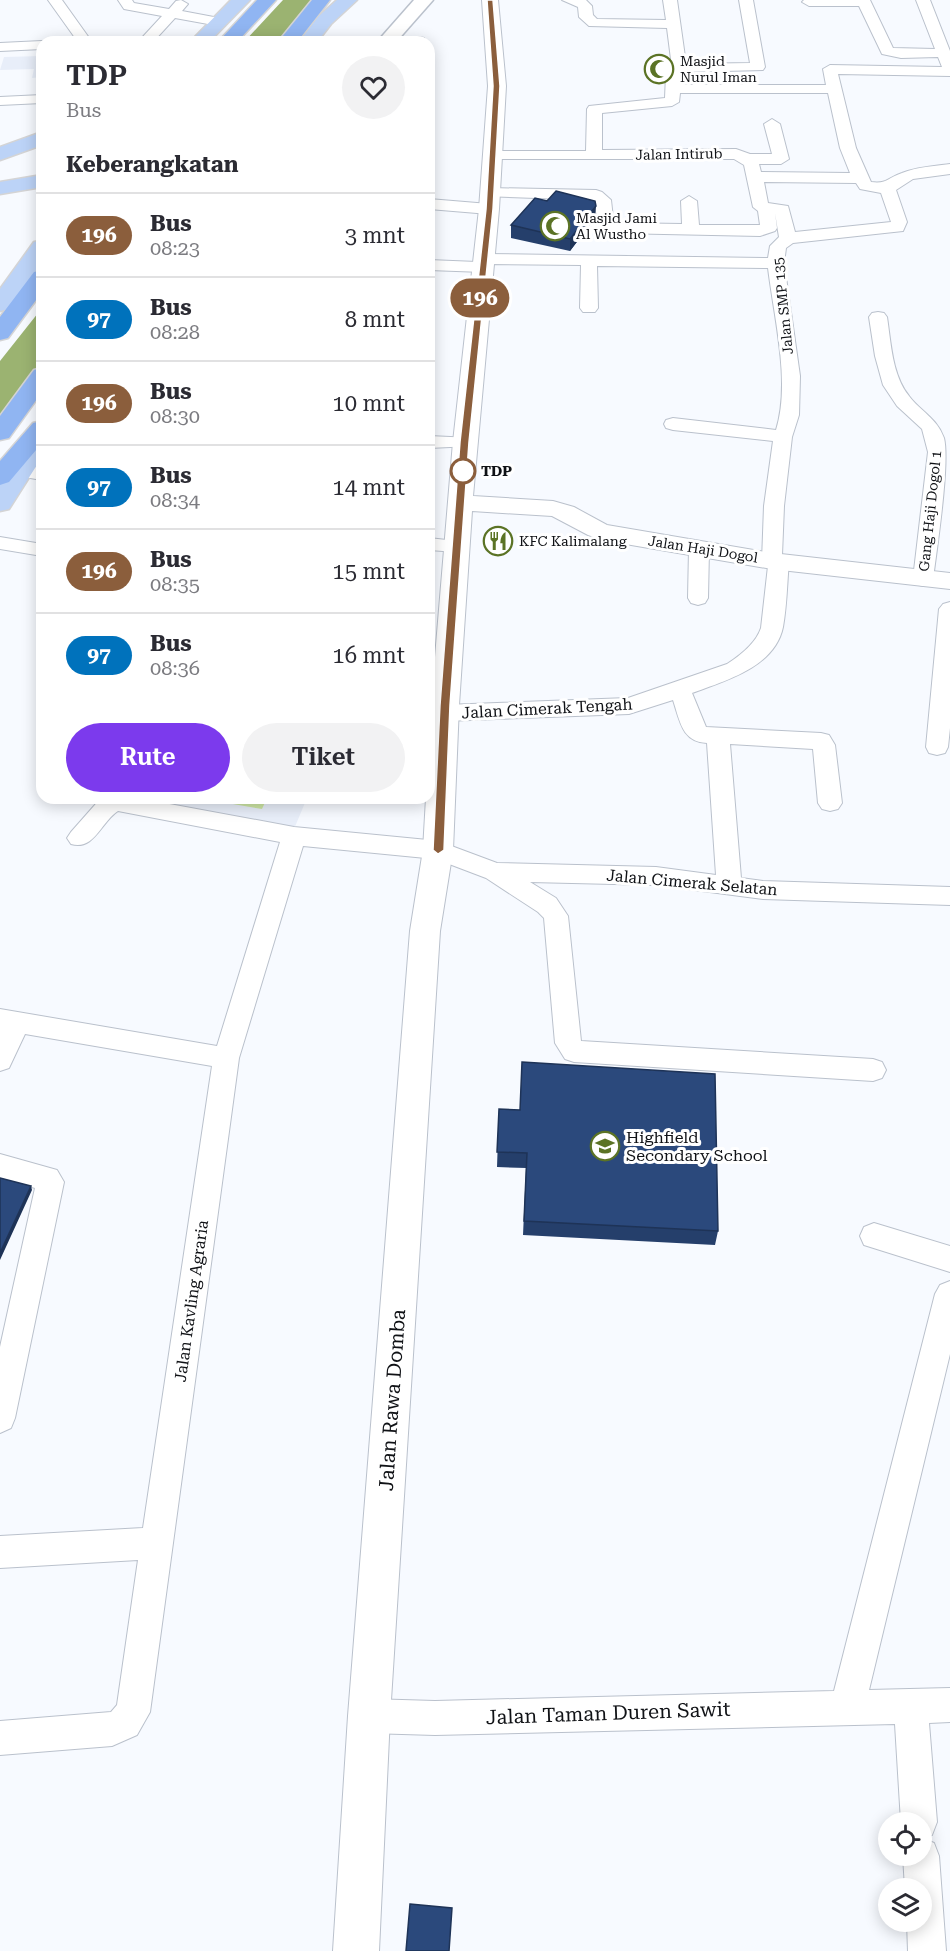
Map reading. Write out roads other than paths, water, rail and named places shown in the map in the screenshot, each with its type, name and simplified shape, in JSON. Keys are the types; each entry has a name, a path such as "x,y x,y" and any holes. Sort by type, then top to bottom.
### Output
{"highway":[{"path":"233,36 267,0"},
{"path":"294,36 324,8 338,0"},
{"path":"0,333 36,285"},
{"path":"0,433 36,383"},
{"path":"20,474 36,441"}],"main road":[{"path":"205,36 241,0"},
{"path":"311,36 324,8 348,0"},
{"path":"391,36 424,0"},
{"path":"318,36 324,8"},
{"path":"423,36 431,25"},
{"path":"8,151 36,140"},
{"path":"8,151 36,153"},
{"path":"0,188 36,182"},
{"path":"0,304 36,255"},
{"path":"0,503 36,447"}],"street":[{"path":"55,0 80,36"},
{"path":"124,0 129,6 219,22"},
{"path":"150,36 186,0"},
{"name":"Jalan Rawa Domba","path":"356,1951 369,1716 425,931 438,850 440,708 490,201 496,86 490,0"},
{"path":"569,0 580,2 585,6 586,17 594,23 674,24"},
{"path":"594,156 594,109 672,102 673,75 679,68 670,0"},
{"path":"679,68 758,67 746,0"},
{"path":"923,0 950,71 830,69 847,144 859,178 866,186 888,189 896,180 929,171 950,169"},
{"path":"809,2 864,1 887,51 900,54 944,54"},
{"path":"0,47 36,45"},
{"path":"673,89 835,89"},
{"path":"0,101 36,99"},
{"name":"Jalan Intirub","path":"492,156 727,153 748,159 781,159 772,124"},
{"path":"748,159 755,177 761,207 782,209 788,238"},
{"path":"755,177 859,178"},
{"name":"Jalan SMP 135","path":"776,561 774,506 783,437 790,415 791,376 776,263 778,246 788,238 897,228 899,222 888,189"},
{"path":"435,204 596,195 603,200 605,223 609,226 691,230 765,231 769,228 766,212"},
{"path":"689,201 691,230"},
{"path":"589,262 589,308"},
{"path":"435,265 589,262 776,263"},
{"name":"Gang Haji Dogol 1","path":"878,317 893,386 905,403 922,417 935,434 938,452 923,579"},
{"path":"674,424 783,437"},
{"path":"435,442 465,442"},
{"name":"Jalan Haji Dogol","path":"461,503 548,508 572,516 588,528 602,532 776,561 950,581"},
{"path":"0,543 36,549"},
{"path":"435,544 457,546"},
{"path":"698,598 699,549"},
{"name":"Jalan Cimerak Tengah","path":"440,708 629,706 735,669 761,648 772,628 776,561"},
{"path":"937,747 950,609"},
{"path":"680,690 694,730 700,735 821,741 824,746 830,803"},
{"path":"718,735 729,885"},
{"path":"79,838 109,804"},
{"path":"123,804 294,836 438,850"},
{"name":"Jalan Kavling Agraria","path":"0,1738 112,1729 125,1723 134,1712 225,1058 294,836"},
{"name":"Jalan Cimerak Selatan","path":"438,850 495,872 656,876 763,890 950,896"},
{"path":"495,872 547,905 556,916 566,1034 568,1044 574,1051 873,1070"},
{"path":"0,1060 8,1021 225,1058"},
{"path":"0,1166 47,1179 50,1182 0,1419"},
{"path":"874,1236 950,1259"},
{"path":"847,1708 950,1294"},
{"path":"0,1552 156,1543"},
{"name":"Jalan Taman Duren Sawit","path":"369,1716 435,1718 950,1704"},
{"path":"911,1706 918,1812"},
{"path":"922,1866 927,1951"}],"place":[{"name":"Masjid Nurul Iman","path":"659,69"},
{"name":"Masjid Jami Al Wustho","path":"555,226"},
{"name":"TDP","path":"463,471"},
{"name":"KFC Kalimalang","path":"498,541"},
{"name":"Highfield Secondary School","path":"605,1146"}]}
